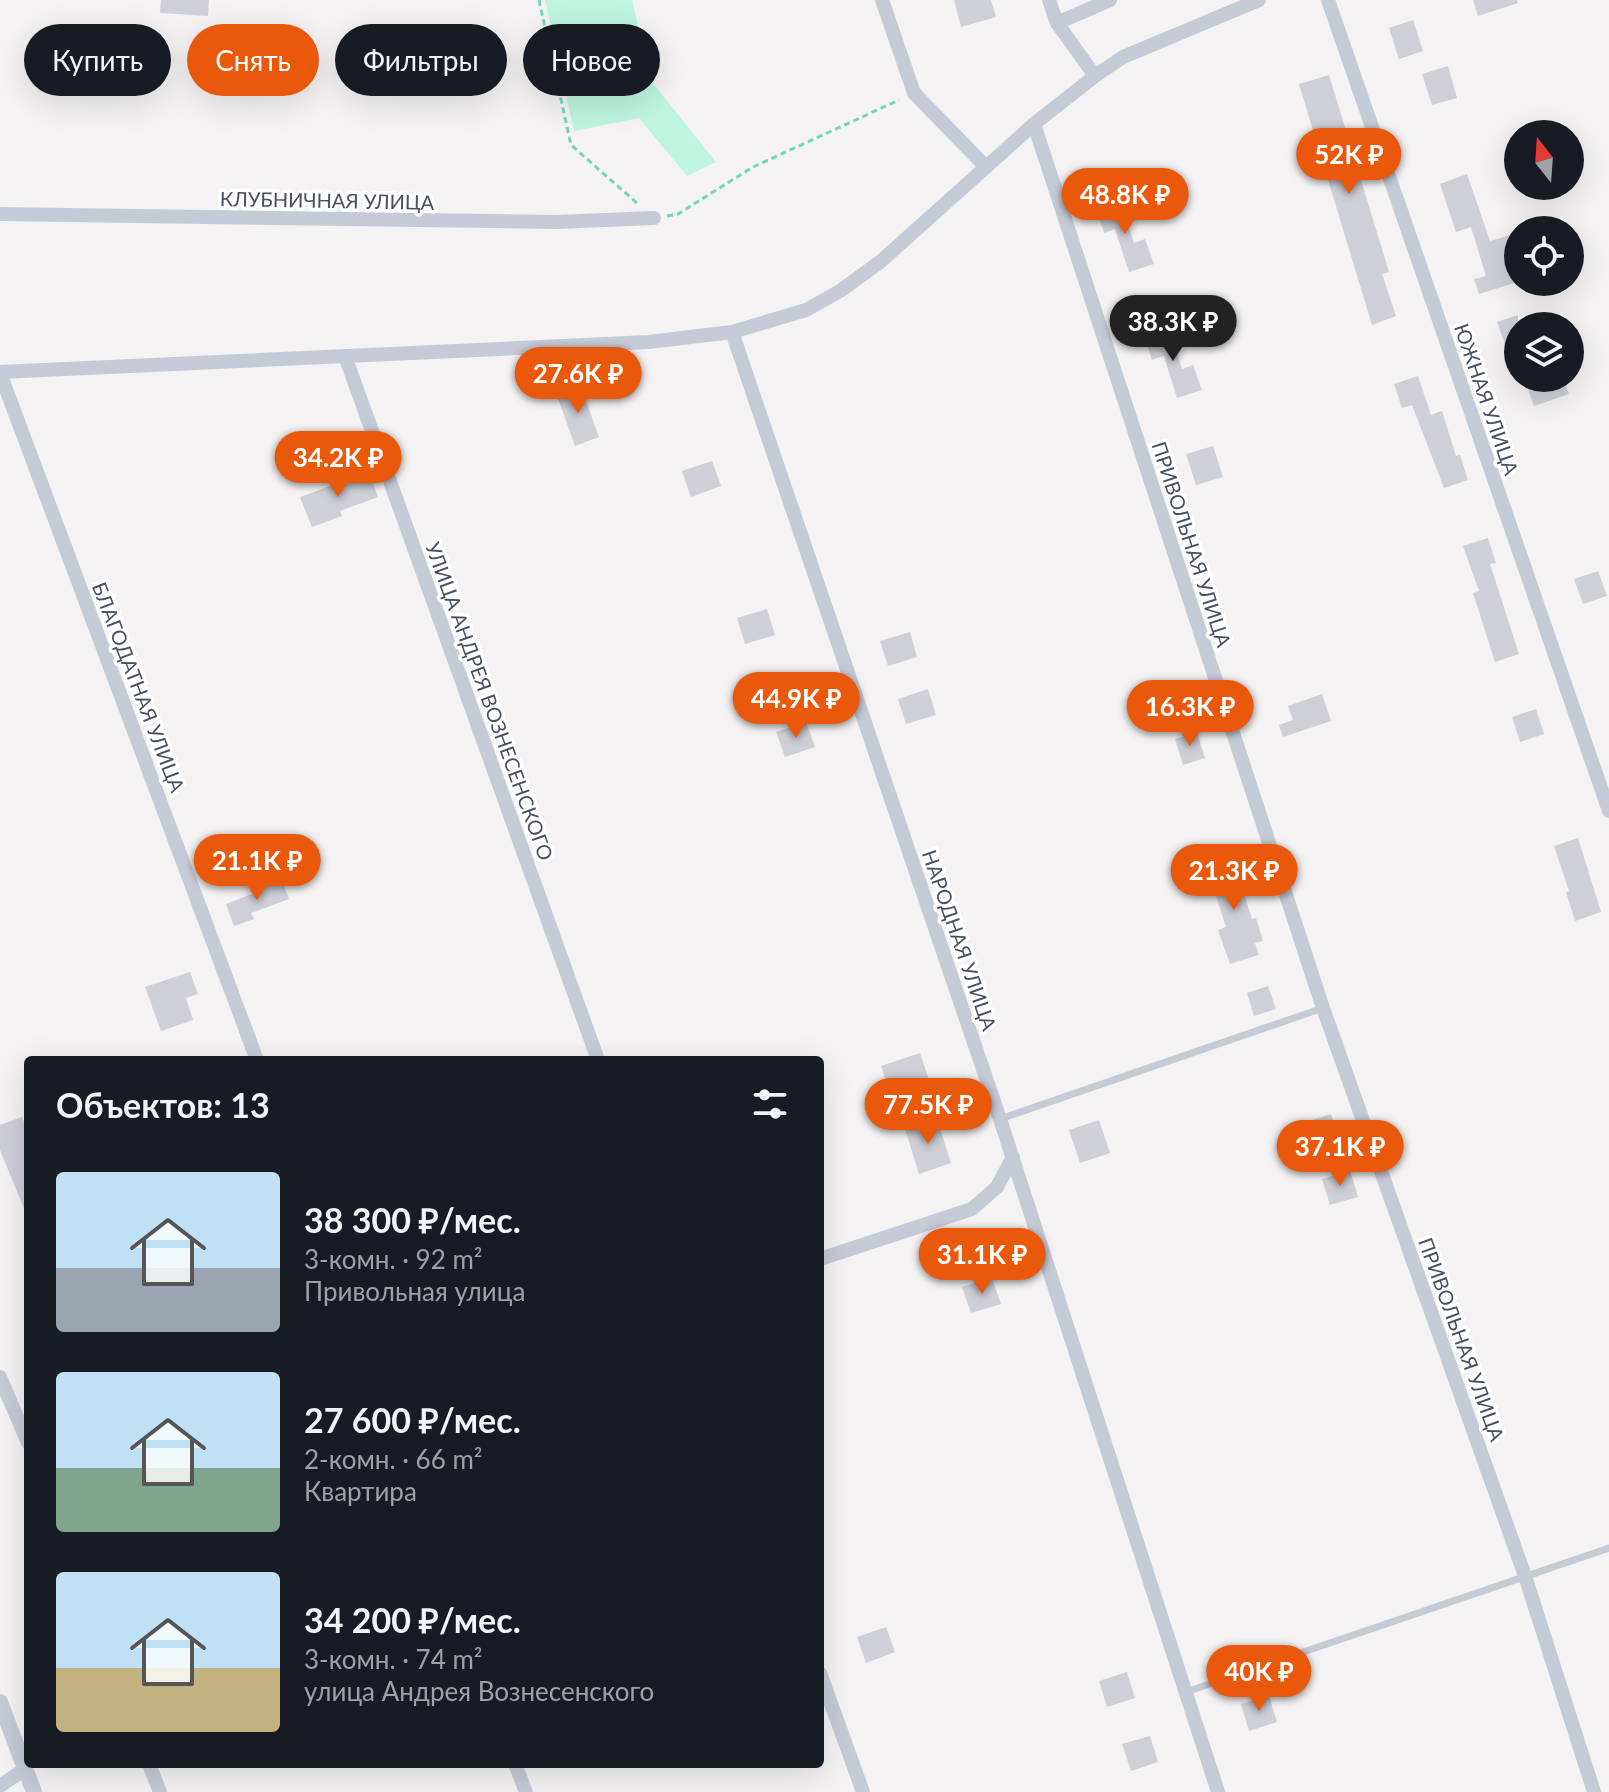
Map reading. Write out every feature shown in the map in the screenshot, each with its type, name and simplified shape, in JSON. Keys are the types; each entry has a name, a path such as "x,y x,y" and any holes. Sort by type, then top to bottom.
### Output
{"street":[{"path":"882,0 914,93 986,167"},
{"path":"1049,0 1057,23 1095,76"},
{"path":"1057,23 1110,0"},
{"path":"0,373 649,342 732,332 806,310 840,291 880,262 1034,124 1123,57 1241,3 1259,0"},
{"name":"ЮЖНАЯ УЛИЦА","path":"1328,0 1609,811"},
{"name":"ПРИВОЛЬНАЯ УЛИЦА","path":"1034,124 1323,1008 1525,1576 1594,1792"},
{"name":"КЛУБНИЧНАЯ УЛИЦА","path":"0,214 540,222 654,218"},
{"name":"НАРОДНАЯ УЛИЦА","path":"732,332 1013,1157 1218,1792"},
{"name":"УЛИЦА АНДРЕЯ ВОЗНЕСЕНСКОГО","path":"345,356 597,1056"},
{"name":"БЛАГОДАТНАЯ УЛИЦА","path":"0,373 256,1056"},
{"path":"824,1258 972,1209 997,1187 1013,1157"},
{"path":"0,1377 24,1434"},
{"path":"824,1684 863,1792"},
{"path":"0,1702 24,1766"},
{"path":"151,1768 160,1792"},
{"path":"517,1768 526,1792"},
{"path":"0,1786 25,1769 34,1792"}],"lane":[{"path":"1000,1119 1323,1008"},
{"path":"1186,1692 1609,1548"}],"path":[{"path":"539,0 571,145 654,218 678,214 753,167 914,93"}],"green space":[{"path":"545,0 632,0 638,24 550,24"},
{"path":"660,92 716,162 687,176 639,118 574,131 566,96 660,96"}],"building":[{"path":"161,0 209,0 208,16 160,13"},
{"path":"954,0 991,0 996,17 961,27"},
{"path":"1473,0 1517,0 1518,3 1478,16"},
{"path":"1413,20 1423,51 1399,59 1389,28"},
{"path":"1448,66 1457,98 1432,105 1422,74"},
{"path":"1329,75 1389,272 1382,274 1396,316 1372,325 1299,84"},
{"path":"1467,174 1490,241 1504,237 1504,286 1479,294 1474,279 1486,276 1471,227 1456,232 1440,184"},
{"path":"1120,200 1134,243 1145,239 1154,264 1129,272 1115,229 1104,233 1096,208"},
{"path":"1504,320 1504,341 1497,322"},
{"path":"1168,327 1182,369 1193,365 1202,390 1177,398 1164,356 1152,360 1144,335"},
{"path":"1418,376 1431,415 1442,411 1456,456 1460,455 1468,480 1444,488 1412,405 1402,408 1394,384"},
{"path":"580,384 599,437 575,446 556,393"},
{"path":"1529,392 1568,392 1569,394 1534,406"},
{"path":"1213,446 1223,477 1196,485 1186,454"},
{"path":"712,461 721,486 691,497 682,471"},
{"path":"369,472 378,497 340,511 342,516 312,527 300,497"},
{"path":"1488,538 1496,563 1490,564 1519,654 1495,662 1473,593 1479,591 1463,546"},
{"path":"1598,571 1607,596 1583,604 1574,579"},
{"path":"767,609 775,635 745,644 737,618"},
{"path":"910,632 917,657 888,666 880,641"},
{"path":"928,689 936,715 906,724 898,699"},
{"path":"1322,694 1331,721 1283,737 1279,725 1293,720 1288,706"},
{"path":"1536,709 1544,734 1520,742 1512,717"},
{"path":"806,722 815,747 785,757 776,732"},
{"path":"1197,732 1205,758 1183,765 1175,739"},
{"path":"1578,838 1601,912 1575,921 1554,846"},
{"path":"1232,856 1252,919 1256,918 1263,941 1255,943 1259,955 1230,964 1218,930 1226,927 1206,865"},
{"path":"281,878 289,899 251,913 254,919 234,926 226,904"},
{"path":"190,972 198,994 186,998 193,1020 161,1031 145,987"},
{"path":"1268,986 1276,1009 1254,1016 1247,993"},
{"path":"920,1053 933,1091 894,1104 881,1066"},
{"path":"1331,1114 1339,1140 1311,1149 1303,1123"},
{"path":"22,1117 24,1122 24,1209 0,1150 0,1125"},
{"path":"937,1119 951,1163 919,1174 905,1129"},
{"path":"1099,1120 1110,1153 1080,1163 1069,1130"},
{"path":"1350,1170 1358,1197 1330,1205 1322,1179"},
{"path":"992,1278 1001,1304 971,1313 962,1287"},
{"path":"886,1627 895,1652 866,1663 857,1637"},
{"path":"1127,1672 1135,1698 1107,1707 1099,1681"},
{"path":"1269,1696 1277,1722 1249,1731 1241,1704"},
{"path":"1150,1736 1158,1762 1131,1771 1122,1744"}]}
